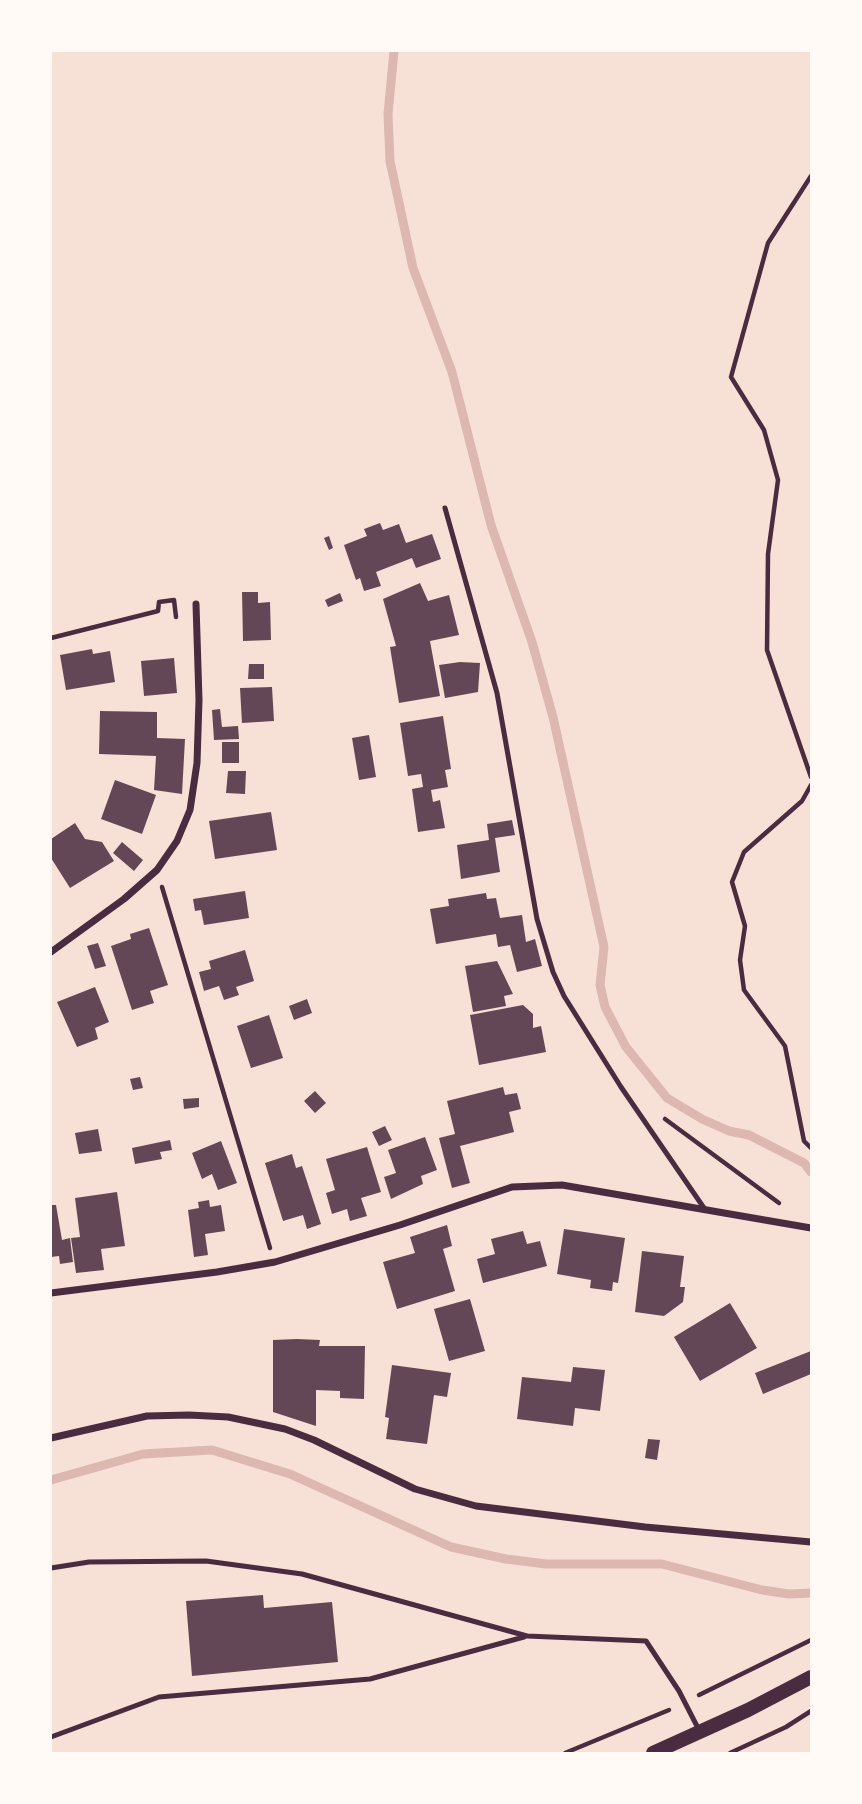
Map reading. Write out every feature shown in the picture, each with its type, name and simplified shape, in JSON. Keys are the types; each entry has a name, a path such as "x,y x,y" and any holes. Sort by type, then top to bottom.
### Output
{"main road":[{"path":"653,1753 811,1677"}],"street":[{"path":"51,952 124,899 157,870 177,841 190,810 197,762 199,700 196,604"},
{"path":"51,1293 275,1262 400,1225 512,1187 562,1185 811,1228"},
{"path":"51,1438 147,1416 228,1417 285,1429 314,1440 415,1489 476,1506 645,1527 811,1542"}],"lane":[{"path":"445,508 497,693 537,919 553,972 564,996 621,1087 704,1208"},
{"path":"51,1568 89,1562 206,1561 302,1574 527,1636 646,1641 679,1691 701,1732"},
{"path":"51,1737 159,1697 370,1679 527,1636"}],"path":[{"path":"811,176 768,243 731,377 764,430 778,480 768,554 767,650 811,777"},
{"path":"51,638 158,611 159,602 174,600 176,628 196,604"},
{"path":"811,785 802,801 744,852 732,881 745,926 740,960 744,990 785,1046 804,1141 811,1148"},
{"path":"157,870 275,1262"},
{"path":"655,1111 789,1209"},
{"path":"730,1753 786,1727 811,1711"}],"building":[{"path":"380,523 383,530 399,524 406,543 432,534 441,559 416,568 412,558 376,572 381,586 364,591 360,578 356,580 344,545 367,536 364,529"},
{"path":"329,536 333,548 329,550 324,538"},
{"path":"420,583 428,601 449,595 459,635 430,641 440,696 399,703 390,647 396,646 383,599"},
{"path":"242,592 258,592 258,603 270,602 271,640 243,641"},
{"path":"340,593 343,601 328,607 325,600"},
{"path":"92,649 93,654 110,651 115,682 66,690 60,655"},
{"path":"174,658 177,693 144,696 141,661"},
{"path":"480,663 478,692 445,698 439,665"},
{"path":"249,664 264,664 264,679 248,679"},
{"path":"272,687 274,721 242,723 240,688"},
{"path":"220,709 222,727 238,726 239,739 214,740 212,710"},
{"path":"100,711 157,712 157,738 185,739 182,794 154,790 156,756 99,754"},
{"path":"443,716 451,769 445,770 448,787 431,790 433,802 440,800 445,828 418,832 412,789 423,787 421,774 408,776 400,723"},
{"path":"369,735 376,777 359,780 352,738"},
{"path":"222,742 239,742 239,763 222,763"},
{"path":"228,771 246,771 245,794 226,793"},
{"path":"115,780 156,795 142,834 101,819"},
{"path":"271,812 277,850 215,859 209,821"},
{"path":"512,820 515,835 495,838 500,872 461,879 457,845 489,840 487,824"},
{"path":"75,823 85,839 102,842 114,861 70,888 51,858 51,839"},
{"path":"122,842 143,860 134,871 113,853"},
{"path":"245,891 249,918 204,925 201,910 195,911 193,899"},
{"path":"486,893 487,899 496,898 500,918 522,915 526,942 535,939 542,966 517,972 510,945 498,947 496,934 436,944 430,909 449,906 448,899"},
{"path":"149,928 168,985 150,991 154,1003 132,1010 111,946 131,939 130,934"},
{"path":"98,943 106,966 95,969 87,946"},
{"path":"245,950 254,981 236,987 239,995 224,1000 219,986 204,991 199,972 211,969 209,961"},
{"path":"497,961 513,994 504,996 506,1006 473,1012 465,966"},
{"path":"95,987 109,1022 95,1028 98,1039 77,1047 57,1002"},
{"path":"307,999 312,1013 294,1020 289,1006"},
{"path":"523,1005 533,1014 533,1028 541,1026 546,1052 479,1065 470,1015"},
{"path":"269,1015 283,1058 251,1068 237,1026"},
{"path":"140,1077 143,1088 133,1090 130,1079"},
{"path":"503,1087 505,1095 517,1093 521,1109 509,1112 514,1132 460,1146 470,1183 452,1188 439,1138 455,1134 447,1101"},
{"path":"315,1091 326,1103 315,1113 304,1101"},
{"path":"199,1098 199,1107 184,1109 183,1099"},
{"path":"385,1126 392,1140 379,1146 372,1132"},
{"path":"98,1129 102,1151 79,1154 75,1133"},
{"path":"425,1137 437,1170 421,1176 423,1184 391,1199 384,1177 396,1173 388,1150"},
{"path":"170,1140 172,1150 160,1152 162,1159 135,1164 132,1148"},
{"path":"221,1141 237,1183 218,1190 212,1174 202,1179 192,1153"},
{"path":"367,1147 381,1192 361,1198 367,1216 350,1221 347,1209 332,1214 326,1193 335,1190 326,1159"},
{"path":"292,1154 296,1168 302,1166 321,1224 307,1229 303,1215 283,1221 265,1163"},
{"path":"117,1192 125,1246 101,1249 104,1270 76,1273 71,1238 80,1237 75,1198"},
{"path":"209,1200 210,1207 221,1205 225,1231 205,1234 208,1255 194,1257 188,1210 199,1208 198,1202"},
{"path":"51,1205 56,1205 62,1240 70,1238 73,1262 60,1264 59,1256 51,1257"},
{"path":"447,1225 452,1246 443,1249 455,1291 397,1309 383,1262 415,1253 410,1237"},
{"path":"564,1229 625,1238 618,1283 613,1282 612,1291 590,1288 591,1280 557,1274"},
{"path":"523,1231 527,1244 540,1241 547,1266 483,1283 477,1259 495,1254 491,1239"},
{"path":"642,1251 684,1256 680,1287 685,1287 683,1302 664,1316 635,1312"},
{"path":"470,1299 485,1351 449,1361 434,1309"},
{"path":"730,1303 757,1348 700,1381 674,1337"},
{"path":"273,1340 320,1340 319,1346 365,1346 364,1399 340,1398 340,1391 316,1390 316,1426 273,1412"},
{"path":"811,1351 811,1374 763,1394 755,1373"},
{"path":"392,1365 451,1373 447,1397 434,1395 427,1444 386,1439 389,1418 385,1417"},
{"path":"573,1367 605,1370 600,1411 575,1408 573,1426 517,1419 522,1377 571,1382"},
{"path":"648,1439 660,1440 657,1460 645,1458"},
{"path":"263,1595 264,1608 332,1602 338,1662 192,1676 186,1601"}],"waterway":[{"path":"394,51 388,114 390,161 413,268 452,372 491,525 532,642 553,717 604,947 600,985 605,1007 626,1047 667,1098 702,1119 729,1131 749,1135 804,1163 811,1172"},
{"path":"51,1480 143,1454 212,1450 290,1474 451,1547 506,1559 546,1564 662,1564 762,1590 789,1594 811,1593"}]}
